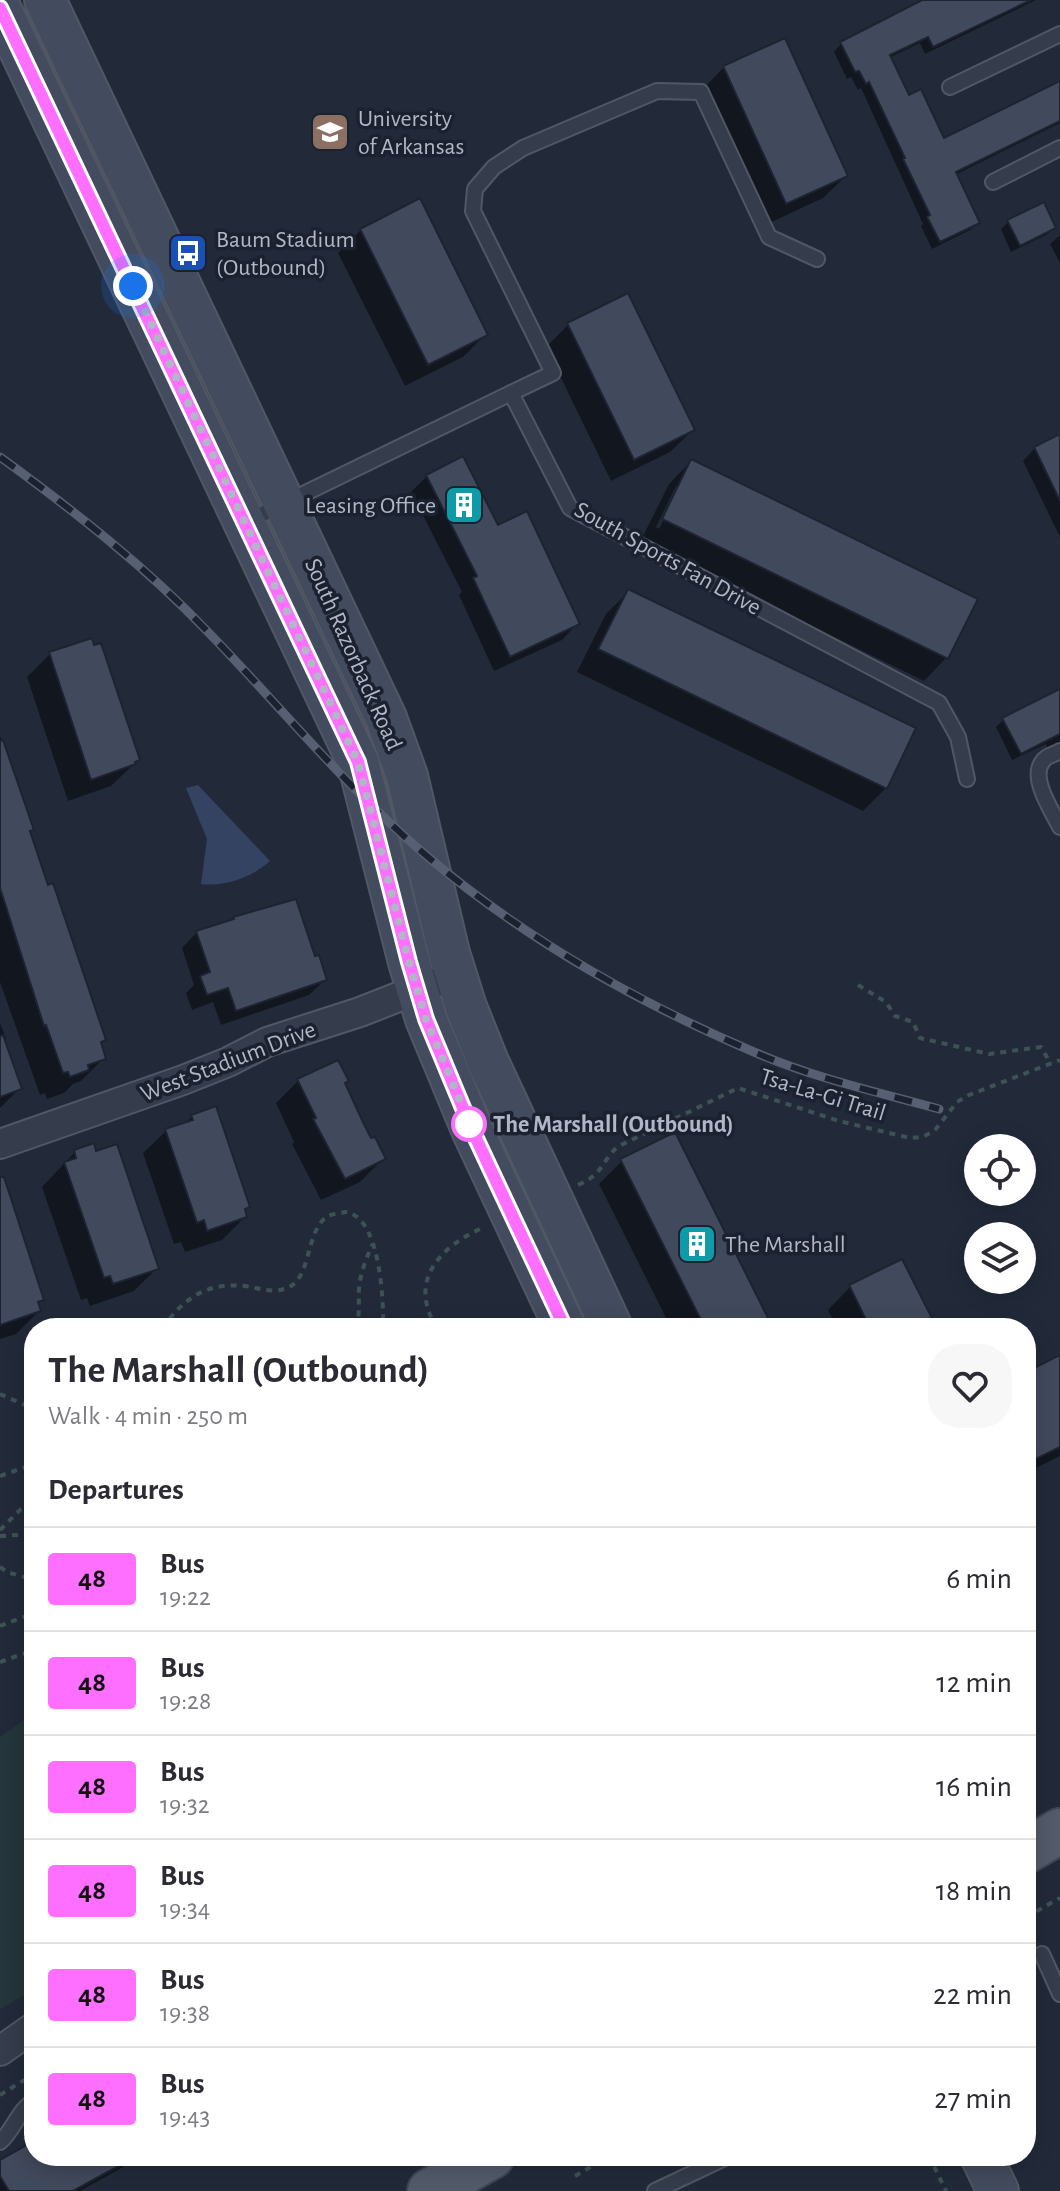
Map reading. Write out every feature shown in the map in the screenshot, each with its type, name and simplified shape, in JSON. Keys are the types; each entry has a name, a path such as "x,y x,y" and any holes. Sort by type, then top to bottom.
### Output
{"main road":[{"name":"South Razorback Road","path":"45,0 386,718 398,748 466,1007 488,1062 607,1318"},
{"name":"South Razorback Road","path":"0,8 358,762 426,1019 448,1077 560,1318"},
{"path":"1036,1845 1060,1831"},
{"path":"430,2191 474,2166"},
{"path":"986,2166 998,2191"}],"street":[{"name":"West Stadium Drive","path":"0,1144 183,1080 267,1042 360,1012 456,975"},
{"path":"0,2051 24,2034"}],"lane":[{"path":"950,87 1059,38"},
{"path":"245,522 553,373 473,211 475,189 494,167 523,148 657,91 701,92 769,237 817,259"},
{"path":"993,182 1060,148"},
{"name":"South Sports Fan Drive","path":"511,393 570,508 939,703 958,737 967,779"},
{"path":"1060,751 1043,759 1038,771 1038,782 1060,827"},
{"path":"1042,1954 1060,1994"},
{"path":"0,2142 6,2138 24,2108"},
{"path":"655,2191 708,2166"}],"path":[{"path":"858,985 886,1002 895,1016 913,1022 920,1038 989,1054 1041,1047 1049,1062"},
{"name":"Tsa-La-Gi Trail","path":"551,1197 591,1179 600,1172 607,1156 617,1147 738,1088 839,1121 910,1138 923,1137 935,1130 957,1102 969,1095 1060,1060"},
{"path":"170,1318 184,1301 205,1289 245,1286 272,1291 292,1286 300,1278 309,1247 329,1216 346,1212 356,1216 370,1234 376,1251 384,1318"},
{"path":"432,1318 425,1290 436,1259 461,1237 511,1215"},
{"path":"359,1318 359,1289 372,1244"},
{"path":"0,1394 24,1405"},
{"path":"0,1476 24,1468"},
{"path":"0,1533 24,1507"},
{"path":"0,1533 24,1534"},
{"path":"0,1567 24,1577"},
{"path":"0,1626 24,1617"},
{"path":"0,1662 24,1654"},
{"path":"1036,1911 1058,1899 1060,1909"},
{"path":"0,2095 24,2080"},
{"path":"575,2176 592,2166"},
{"path":"934,2166 946,2191"}],"shaded area":[{"path":"24,1720 24,1995 0,2009 0,1737"}],"water":[{"path":"198,785 270,861 238,880 201,884 207,839 186,788"}],"building":[{"path":"922,0 1031,0 933,47 928,37 890,55 909,95 921,89 944,138 1060,81 1060,121 956,172 980,223 940,242 869,82 866,84 859,71 855,72 840,42"},
{"path":"785,38 848,176 786,204 723,66"},
{"path":"420,198 488,335 428,365 360,229"},
{"path":"1044,202 1056,228 1020,246 1007,220"},
{"path":"628,293 695,430 634,460 567,323"},
{"path":"1060,434 1060,501 1034,447"},
{"path":"463,456 498,525 527,511 580,624 510,657 473,578 477,576 426,475"},
{"path":"691,459 978,599 948,659 662,519"},
{"path":"628,589 916,728 887,789 598,649"},
{"path":"92,638 94,645 101,643 140,760 91,780 49,652"},
{"path":"1060,689 1060,734 1021,754 1002,718"},
{"path":"3,740 34,830 30,831 48,885 53,883 106,1040 101,1042 106,1059 88,1065 89,1070 70,1077 68,1072 63,1073 44,1026 0,888 0,741"},
{"path":"296,899 315,956 319,955 327,980 236,1011 228,988 207,995 200,976 210,972 196,931"},
{"path":"3,1035 22,1089 0,1097 0,1036"},
{"path":"338,1060 349,1081 345,1083 362,1120 386,1159 345,1179 313,1119 316,1118 297,1079"},
{"path":"216,1106 250,1207 245,1209 247,1217 207,1231 204,1220 197,1223 165,1129 193,1120 191,1115"},
{"name":"The Marshall","path":"675,1132 768,1318 700,1318 620,1159"},
{"path":"94,1143 96,1151 117,1144 159,1269 113,1284 110,1276 104,1278 64,1162 76,1158 74,1150"},
{"path":"0,1177 4,1177 44,1300 38,1302 41,1311 0,1325"},
{"name":"The Marshall","path":"902,1259 932,1318 865,1318 849,1285"},
{"path":"1060,1355 1060,1447 1036,1459 1036,1367"},
{"path":"24,2147 24,2166 119,2166 73,2191 9,2191 0,2176 0,2160"}],"railway":[{"path":"0,457 82,519 159,584 398,831 503,915 626,990 711,1033 800,1069 939,1109"}],"bus line":[{"name":"48","path":"0,8 358,762 426,1019 448,1077 560,1318"}],"place":[{"name":"University of Arkansas","path":"330,132"},
{"name":"Baum Stadium (Outbound)","path":"188,253"},
{"name":"Leasing Office","path":"464,505"},
{"name":"The Marshall (Outbound)","path":"469,1124"},
{"name":"The Marshall","path":"697,1244"}],"route":[{"path":"133,286 358,762 426,1019 473,1132 469,1124"}]}
